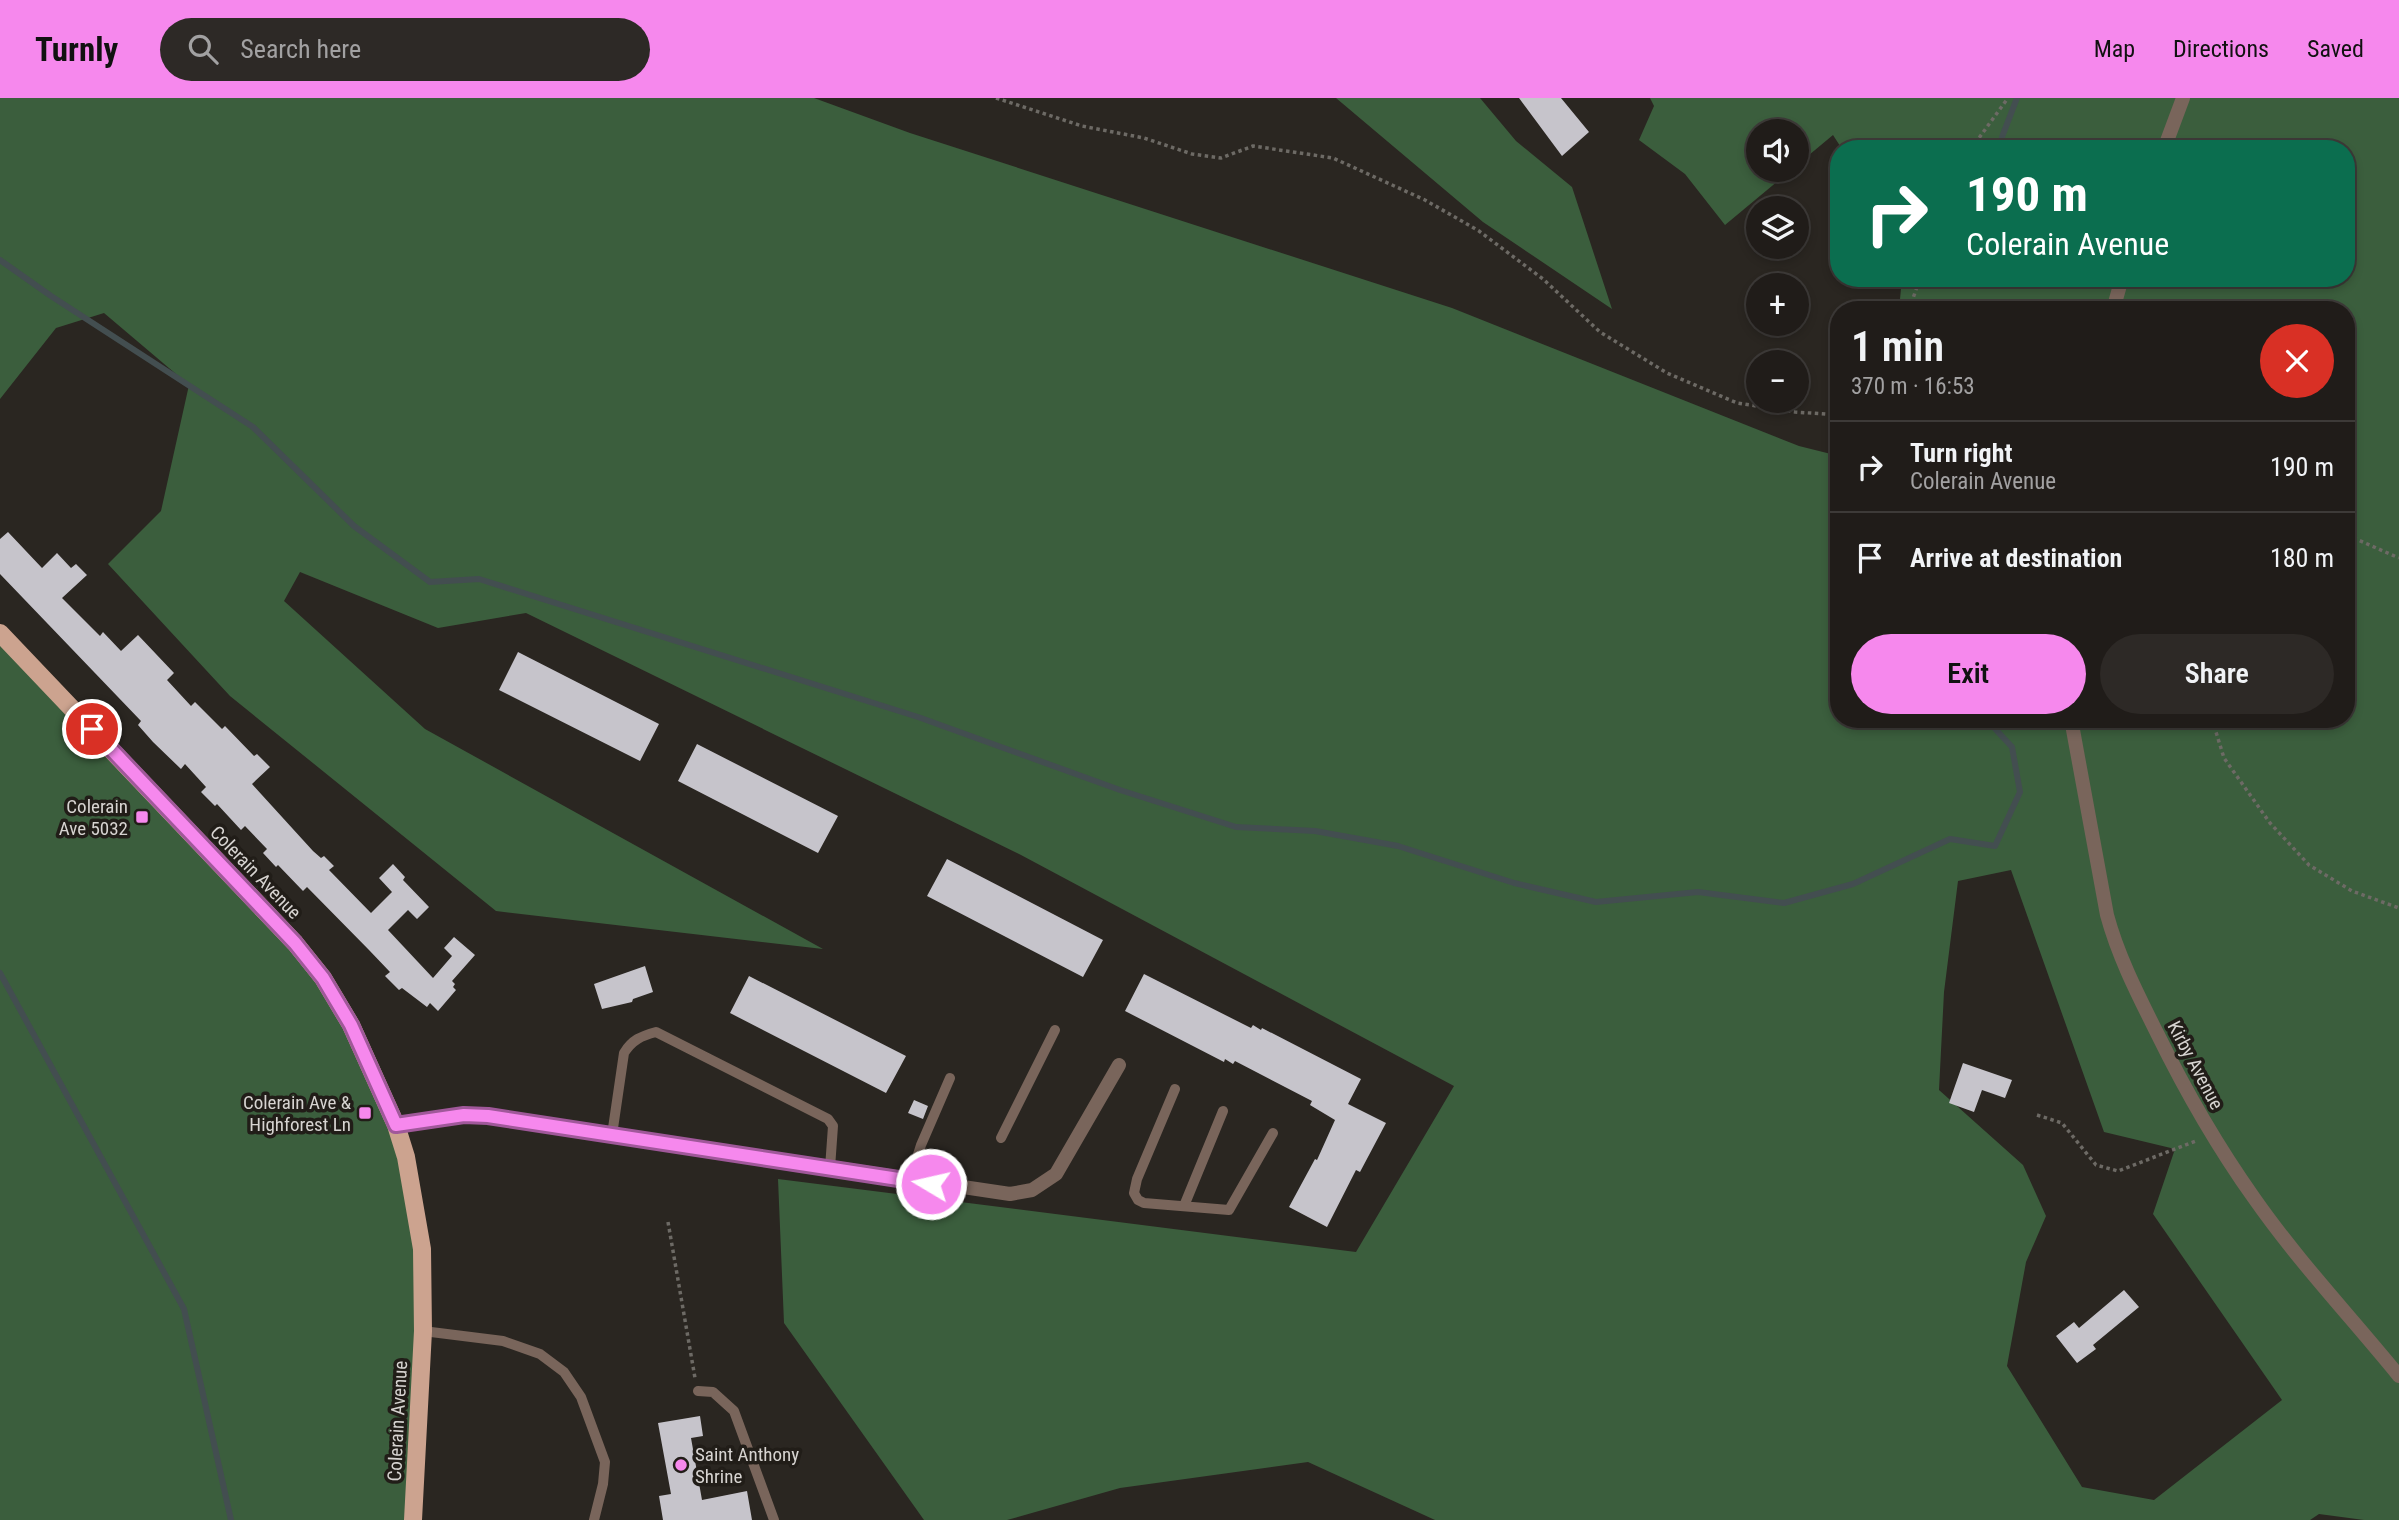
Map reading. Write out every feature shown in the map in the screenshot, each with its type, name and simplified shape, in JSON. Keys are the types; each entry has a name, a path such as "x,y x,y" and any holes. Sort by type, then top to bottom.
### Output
{"main road":[{"name":"Colerain Avenue","path":"0,633 295,943 323,978 351,1025 396,1125 406,1157 422,1249 423,1331 413,1520"}],"street":[{"path":"2167,140 2183,98"},
{"name":"Kirby Avenue","path":"2073,728 2113,938 2180,1080 2254,1199 2301,1261 2399,1376"},
{"path":"396,1125 464,1115 488,1116 1010,1194 1032,1190 1056,1174 1119,1065"}],"lane":[{"path":"1001,1138 1055,1030"},
{"path":"611,1135 624,1053 630,1044 641,1036 656,1032 828,1119 833,1126 830,1168"},
{"path":"910,1180 921,1145 950,1078"},
{"path":"1175,1089 1137,1179 1134,1193 1138,1200 1144,1203 1229,1210 1273,1133"},
{"path":"1184,1206 1223,1111"},
{"path":"423,1331 503,1341 540,1354 564,1372 581,1398 605,1462 603,1484 593,1520"},
{"path":"698,1391 713,1392 734,1411 774,1520"}],"path":[{"path":"996,98 1082,126 1144,138 1192,154 1222,158 1254,146 1333,158 1425,200 1479,231 1542,279 1600,332 1667,373 1737,403 1830,414"},
{"path":"1978,140 2008,98"},
{"path":"2355,539 2399,558"},
{"path":"2215,728 2224,758 2270,823 2309,865 2352,891 2399,908"},
{"path":"2037,1115 2062,1123 2096,1165 2118,1171 2212,1135"},
{"path":"668,1222 698,1391"}],"green space":[{"path":"0,98 814,98 910,133 1452,308 1799,446 1830,454 1830,728 2355,728 2355,301 1900,301 1901,287 2355,287 2355,140 1836,140 1833,135 1809,155 1809,119 1746,119 1746,182 1777,182 1760,196 1746,196 1746,208 1725,225 1685,174 1639,140 1654,106 1650,98 2399,98 2399,1520 2364,1520 2319,1514 2310,1520 1435,1520 1308,1462 1120,1488 1007,1520 924,1520 784,1323 778,1179 1356,1252 1454,1086 1021,855 526,613 438,628 300,572 284,601 425,729 823,949 496,911 230,696 108,564 161,511 189,385 104,313 56,328 0,399","holes":["2011,870 2104,1132 2175,1149 2153,1214 2282,1400 2154,1500 2082,1487 2007,1366 2026,1262 2046,1216 2023,1165 1939,1090 1944,992 1958,881"]},
{"path":"1336,98 1480,98 1516,141 1572,187 1612,309 1483,222"},
{"path":"0,633 323,978 396,1125 422,1249 413,1520 0,1520"}],"building":[{"path":"1519,98 1561,98 1589,132 1562,156"},
{"path":"8,532 42,568 57,553 71,568 76,564 87,575 62,598 100,636 103,632 121,651 138,635 174,673 167,680 191,706 195,702 222,729 225,726 254,756 257,754 270,767 252,784 313,851 321,858 324,856 334,866 329,870 371,913 392,892 379,878 393,864 405,877 403,880 429,907 417,919 408,910 388,930 433,978 452,956 444,948 454,937 475,955 452,981 456,990 438,1011 430,1003 427,1007 402,988 399,990 385,976 390,972 369,950 307,887 303,891 278,865 276,867 263,853 267,849 245,826 241,830 217,804 215,806 201,792 206,787 185,764 181,769 153,742 138,725 141,721 0,574 0,539"},
{"path":"518,652 659,724 640,761 499,690"},
{"path":"697,744 838,816 818,853 678,781"},
{"path":"947,859 1103,940 1083,977 927,896"},
{"path":"645,966 653,992 633,999 632,1002 602,1009 594,984"},
{"path":"1144,974 1251,1028 1253,1025 1261,1030 1262,1028 1361,1079 1348,1104 1386,1123 1360,1172 1356,1170 1327,1227 1289,1207 1315,1159 1317,1160 1335,1120 1310,1105 1312,1101 1235,1061 1233,1064 1225,1059 1224,1062 1125,1011"},
{"path":"749,976 906,1056 886,1093 730,1013"},
{"path":"1963,1063 2012,1080 2005,1098 1982,1090 1974,1112 1949,1103"},
{"path":"914,1100 928,1106 923,1119 908,1113"},
{"path":"2124,1290 2139,1307 2093,1345 2096,1349 2077,1363 2056,1336 2074,1322 2079,1328"},
{"name":"Saint Anthony Shrine","path":"700,1416 703,1436 691,1438 702,1500 747,1491 752,1520 663,1520 659,1496 671,1494 658,1423"}],"waterway":[{"path":"2002,140 2017,98"},
{"path":"0,260 253,427 354,526 430,582 479,579 918,717 1120,790 1236,827 1315,831 1398,846 1514,883 1596,902 1698,892 1784,903 1853,884 1950,839 1995,846 2020,792 2012,747 1994,728"},
{"path":"0,973 184,1309 231,1520"}],"place":[{"name":"Colerain Ave 5032","path":"142,817"},
{"name":"Colerain Ave & Highforest Ln","path":"365,1113"},
{"name":"Saint Anthony Shrine","path":"681,1465"}],"route":[{"path":"92,729 295,943 323,978 370,1063 396,1125 464,1115 488,1116 931,1184"}]}
